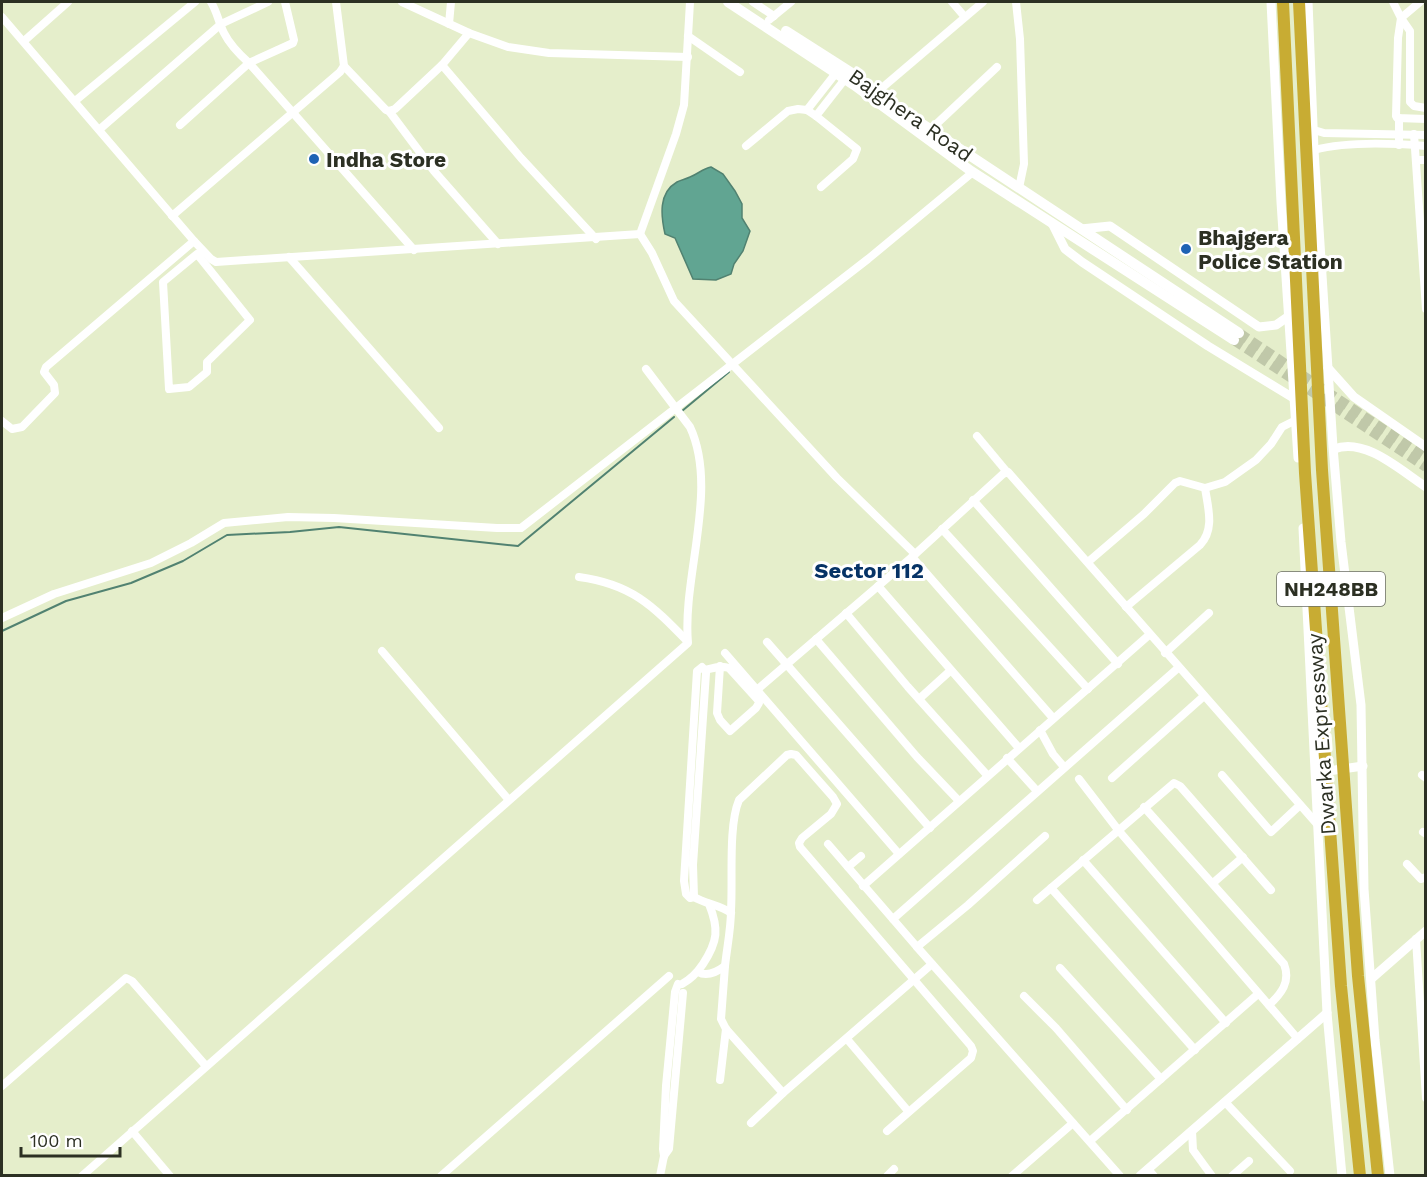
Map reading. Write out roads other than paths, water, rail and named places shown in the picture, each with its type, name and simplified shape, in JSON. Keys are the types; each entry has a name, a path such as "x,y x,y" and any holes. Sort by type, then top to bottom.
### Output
{"highway":[{"name":"Dwarka Expressway","path":"1283,2 1306,489 1341,986 1360,1176"},
{"name":"Dwarka Expressway","path":"1299,2 1323,482 1358,976 1378,1176"}],"main road":[{"name":"Bajghera Road","path":"729,2 954,151 1019,188 1236,337 1052,223"},
{"name":"Bajghera Road","path":"741,2 772,18 855,75 876,93 930,130 954,151"},
{"path":"954,151 973,172 1052,223"}],"street":[{"path":"24,41 68,2"},
{"path":"75,101 195,2"},
{"path":"211,2 230,44 414,250"},
{"path":"180,125 249,63 294,42 285,2"},
{"path":"336,2 344,66 389,111 432,168 498,244"},
{"path":"402,2 469,33 508,47 549,53 688,57"},
{"path":"449,24 452,2"},
{"path":"640,234 676,134 685,96 690,2"},
{"path":"753,2 772,18 791,2"},
{"path":"952,2 964,16"},
{"path":"876,93 983,2"},
{"path":"1016,2 1020,39 1023,164 1019,188"},
{"path":"1271,2 1281,202 1296,420 1327,1014 1342,1176"},
{"path":"1308,2 1314,150 1341,542 1361,705 1364,889 1378,1074 1390,1176"},
{"path":"1393,2 1412,37 1410,103 1413,106 1425,108"},
{"path":"1399,145 1399,118 1396,116 1398,38 1401,18 1420,2"},
{"path":"100,129 221,24 262,3"},
{"path":"2,17 194,241 208,262 250,320 207,362 207,372 189,387 169,389 163,282 196,254 208,262 219,262 596,239 640,234"},
{"path":"389,111 395,109 442,66 469,33"},
{"path":"688,36 740,72"},
{"path":"172,216 340,72 344,66"},
{"path":"442,66 521,158 596,239"},
{"path":"930,130 997,67"},
{"path":"807,110 845,79"},
{"path":"816,116 845,79"},
{"path":"746,146 788,111 807,110 858,149 853,159 821,188"},
{"path":"1399,118 1425,119"},
{"path":"1314,130 1324,133 1425,135"},
{"path":"1414,135 1425,309"},
{"path":"1314,150 1339,145 1425,146"},
{"path":"1416,160 1425,160"},
{"path":"2,618 54,594 151,562 191,543 224,523 288,517 519,529 530,523 731,364 868,260 973,172"},
{"path":"1052,223 1065,249 1082,262 1208,346 1294,399"},
{"path":"1081,230 1110,226 1259,327 1276,325 1289,316"},
{"path":"640,234 652,253 672,298 837,478 913,556 1053,718"},
{"path":"2,421 12,429 22,427 55,393 54,386 44,372 46,367 194,241"},
{"path":"289,257 439,428"},
{"path":"1328,368 1354,398 1425,447"},
{"path":"82,1176 687,643 687,610 693,578 700,498 699,467 694,436 677,407 646,369"},
{"path":"1088,562 1144,514 1175,483 1180,481 1205,488 1225,482 1256,460 1271,444 1282,427 1296,420"},
{"path":"976,436 1318,825"},
{"path":"1334,449 1343,445 1366,450 1425,486"},
{"path":"758,689 1007,472"},
{"path":"1126,607 1206,538 1210,524 1205,488"},
{"path":"973,500 1119,664"},
{"path":"942,529 1088,689"},
{"path":"579,577 610,583 636,594 687,641"},
{"path":"878,586 1019,748"},
{"path":"846,613 987,775"},
{"path":"1165,653 1209,613"},
{"path":"863,886 987,775 1119,664 1149,635"},
{"path":"816,639 917,757 959,801"},
{"path":"767,642 930,828"},
{"path":"382,651 508,800"},
{"path":"725,653 899,854"},
{"path":"720,666 717,713 730,731 756,708 759,701 727,667 720,666 705,670 702,667 697,671 690,850 684,886 690,898 694,897 720,906 731,913"},
{"path":"893,919 1178,668"},
{"path":"919,699 950,671"},
{"path":"1112,778 1203,696"},
{"path":"1040,730 1053,754 1064,767"},
{"path":"783,1094 726,1029 720,1019 731,913 737,803 780,760 786,755 794,754 837,804 834,811 802,838 799,845 971,1046 973,1052 971,1058 887,1131"},
{"path":"1007,758 1037,791"},
{"path":"1315,772 1363,766"},
{"path":"1222,775 1271,832 1300,806"},
{"path":"1079,779 1119,831 1298,1039"},
{"path":"1037,900 1172,783 1177,783 1271,890"},
{"path":"1144,807 1284,964 1287,976 1283,991 1269,1005"},
{"path":"917,947 1045,836"},
{"path":"828,844 1120,1176"},
{"path":"848,867 861,856"},
{"path":"1214,883 1243,857"},
{"path":"1083,860 1226,1023"},
{"path":"1407,864 1421,879 1425,877"},
{"path":"1051,888 1195,1050"},
{"path":"660,1176 664,1156 666,1086 680,984 698,972 712,950 715,941 715,924 709,904"},
{"path":"1371,979 1425,931"},
{"path":"1416,939 1425,950"},
{"path":"1416,939 1424,1027 1425,1098"},
{"path":"751,1123 932,964"},
{"path":"698,972 707,974 725,966"},
{"path":"1059,968 1161,1079"},
{"path":"441,1176 669,976"},
{"path":"2,1086 126,978 132,981 206,1066"},
{"path":"677,1015 683,993"},
{"path":"1090,1141 1258,994"},
{"path":"1024,996 1056,1028 1127,1110"},
{"path":"1140,1176 1151,1172 1192,1131 1327,1014"},
{"path":"720,1080 726,1029"},
{"path":"846,1039 908,1111"},
{"path":"1225,1102 1290,1171"},
{"path":"1012,1176 1073,1123"},
{"path":"132,1131 170,1176"},
{"path":"1192,1131 1193,1150 1212,1176"},
{"path":"1232,1176 1249,1161"},
{"path":"887,1176 894,1169"}],"water":[{"path":"711,167 723,174 735,191 742,204 742,218 750,231 731,274 716,280 693,279 675,238 665,234 662,205 667,192 677,182"}],"waterway":[{"path":"682,411 729,372"},
{"path":"2,631 66,601 131,583 183,561 227,535 339,527 518,546 674,417"}],"tunnel":[{"path":"1239,333 1426,458"},
{"path":"1234,340 1426,467"}],"place":[{"name":"Indha Store","path":"314,159"},
{"name":"Bhajgera Police Station","path":"1186,249"}],"district":[{"name":"Sector 112","path":"869,570"}]}
